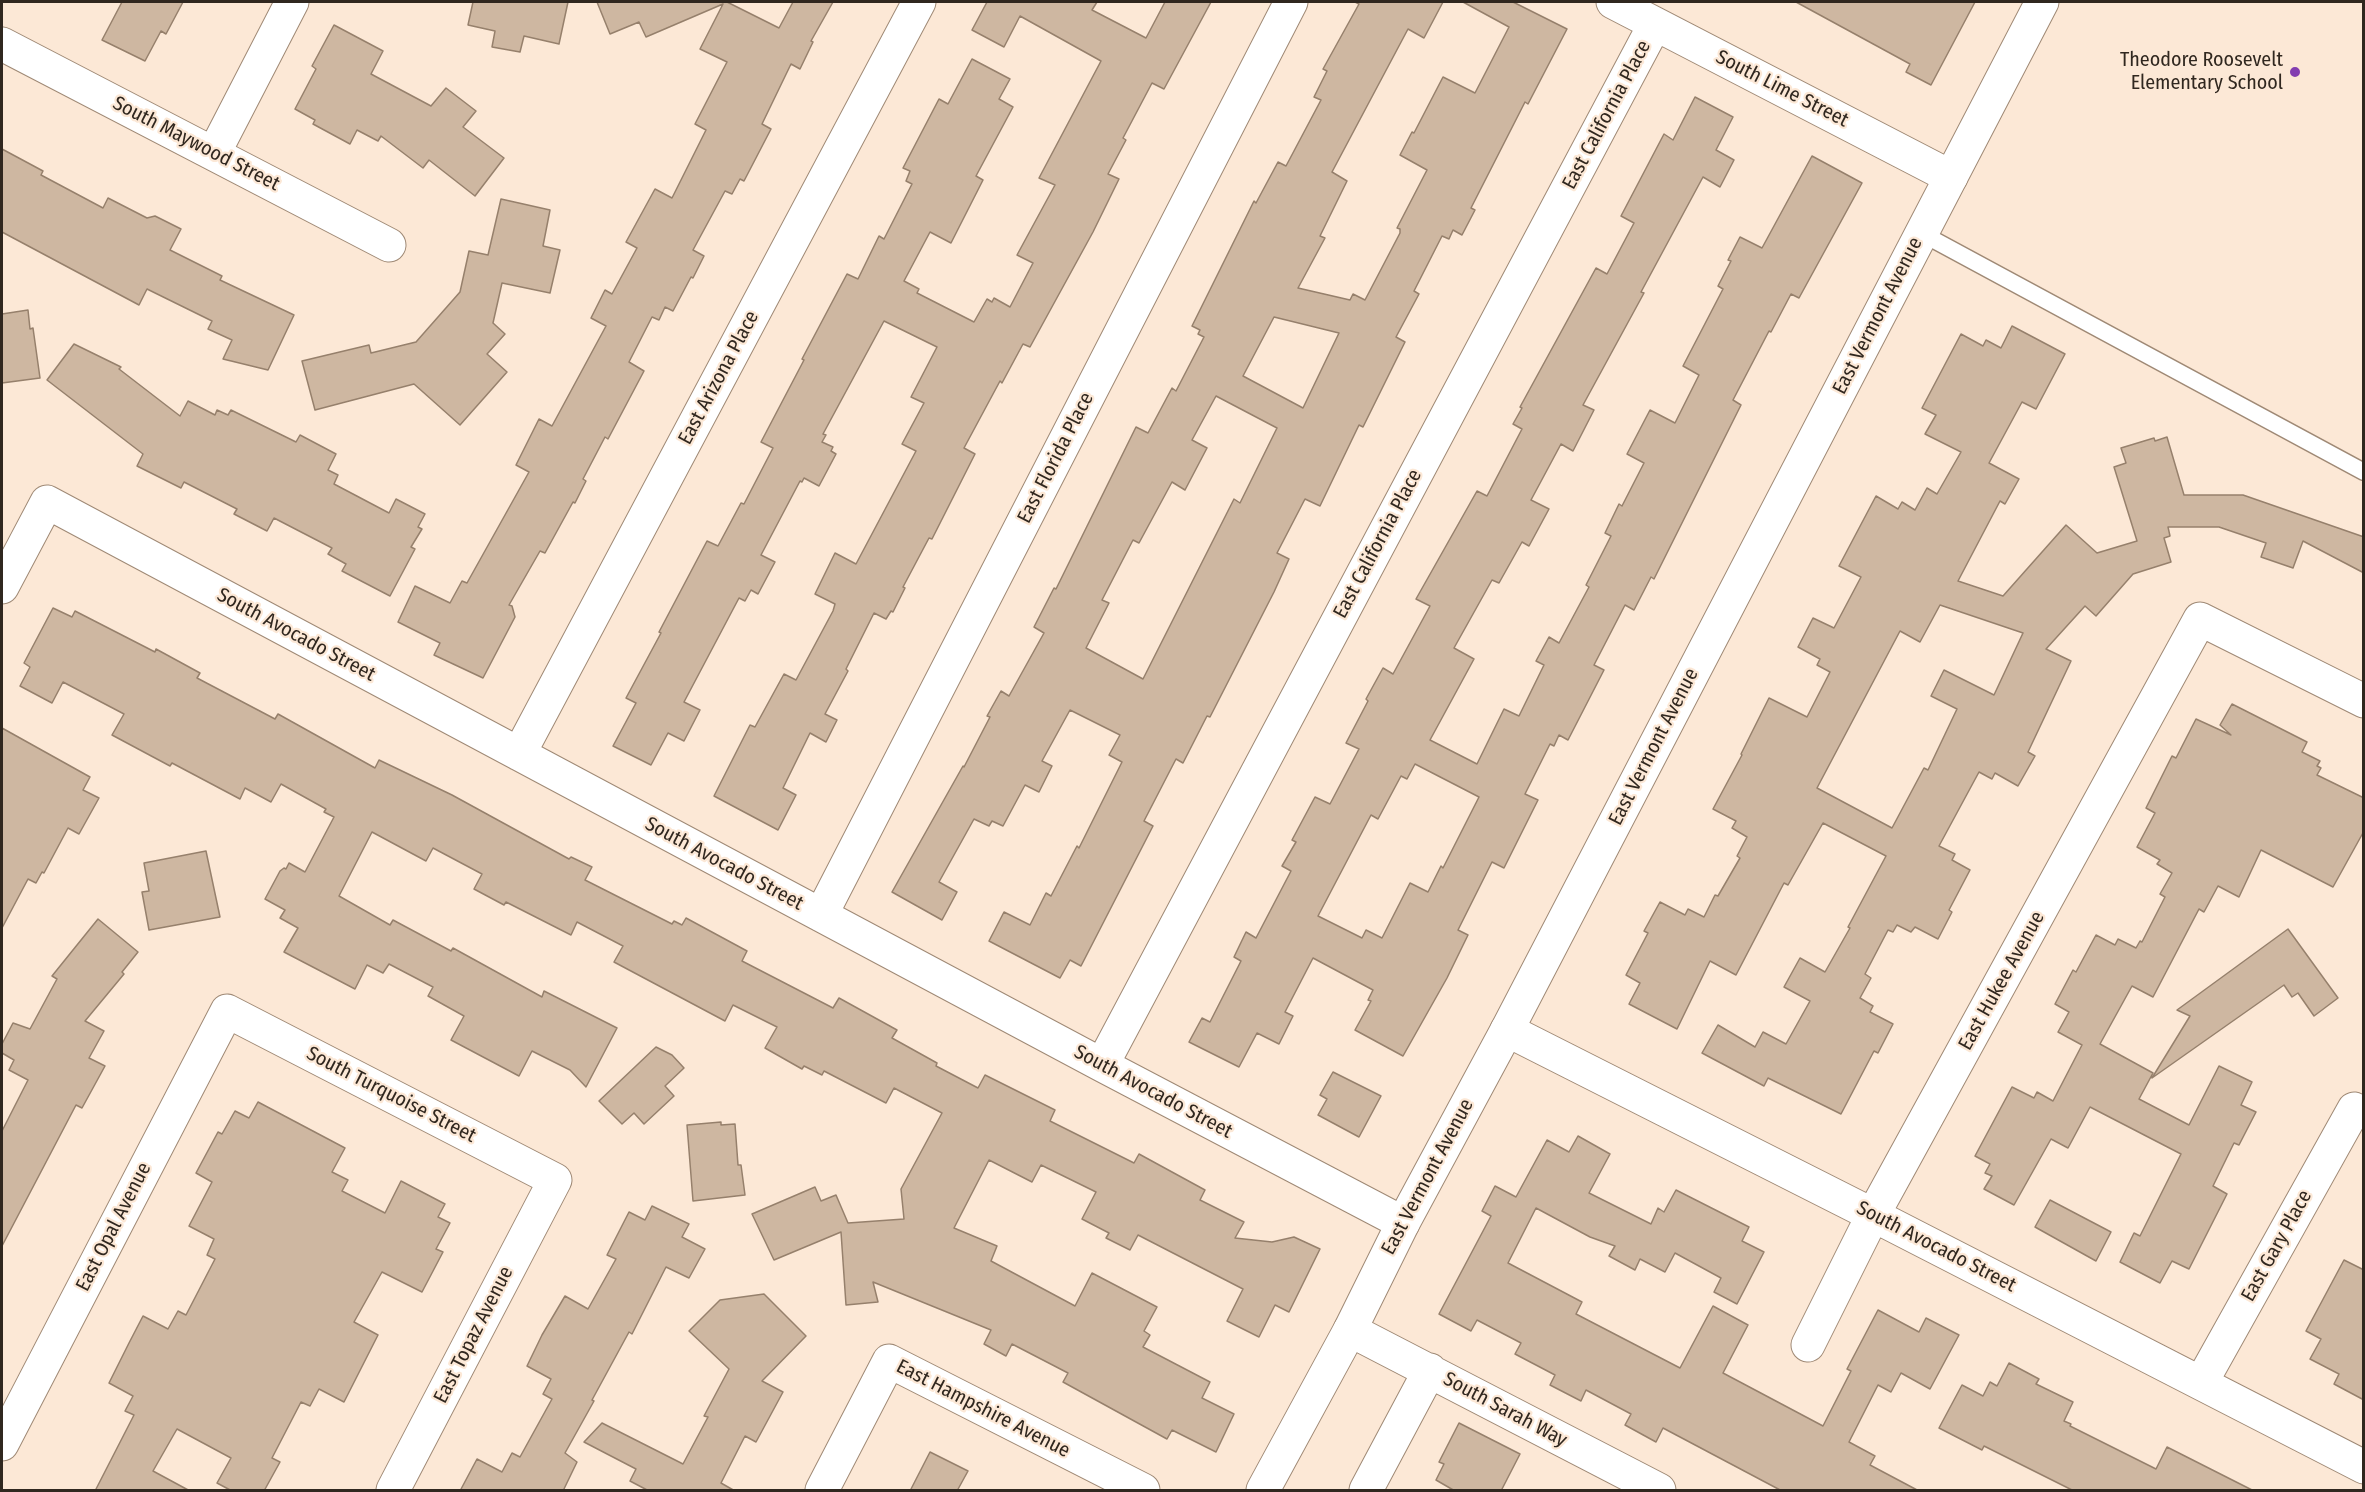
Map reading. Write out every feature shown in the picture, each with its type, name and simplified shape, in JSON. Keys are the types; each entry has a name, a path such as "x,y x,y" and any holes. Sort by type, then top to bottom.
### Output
{"street":[{"path":"214,153 292,2"},
{"name":"East Arizona Place","path":"519,754 919,2"},
{"name":"East Florida Place","path":"821,915 1291,2"},
{"name":"South Lime Street","path":"1613,2 1952,177"},
{"name":"East Vermont Avenue","path":"1263,1491 1350,1330 1402,1223 1507,1030 2042,2"},
{"name":"East California Place","path":"1101,1065 1655,24"},
{"name":"South Maywood Street","path":"2,44 389,244"},
{"name":"South Avocado Street","path":"2,587 47,502 1101,1065 1402,1223"},
{"name":"East Hukee Avenue","path":"1808,1345 1874,1215 2200,619 2364,701"},
{"name":"South Turquoise Street","path":"226,1011 555,1180"},
{"name":"East Opal Avenue","path":"2,1444 226,1011"},
{"name":"South Avocado Street","path":"1507,1030 1874,1215 2364,1467"},
{"name":"East Gary Place","path":"2200,1383 2354,1109"},
{"name":"East Topaz Avenue","path":"393,1491 555,1180"},
{"name":"South Sarah Way","path":"1350,1330 1659,1491"},
{"name":"East Hampshire Avenue","path":"822,1491 889,1361 1143,1491"},
{"path":"1366,1491 1430,1371"}],"lane":[{"path":"1921,233 2364,472"}],"building":[{"path":"122,2 183,2 166,34 161,31 145,61 102,40"},
{"path":"473,2 568,2 559,44 524,36 520,52 492,47 495,31 468,25"},
{"path":"597,2 727,2 779,28 793,2 833,2 811,41 813,42 800,69 791,64 762,124 771,129 744,181 740,179 732,194 725,191 693,250 704,256 693,278 691,277 673,311 665,307 659,320 652,317 629,362 644,371 608,439 605,437 583,479 586,481 575,503 573,502 545,553 540,551 509,605 512,606 515,617 483,678 434,655 440,643 398,622 415,586 450,603 462,581 467,583 529,472 516,465 539,419 552,426 606,326 591,318 605,290 612,294 637,248 626,242 655,189 672,198 706,130 695,124 727,62 700,49 723,4 646,37 639,22 610,34"},
{"path":"987,2 1097,2 1092,10 1146,38 1165,2 1211,2 1164,89 1152,83 1123,138 1126,140 1108,174 1119,179 1093,232 1030,347 1023,344 964,448 975,454 932,539 929,538 903,587 905,588 893,612 891,611 886,619 874,613 846,669 848,671 825,714 837,720 826,742 810,733 783,788 796,795 778,830 714,796 750,725 755,727 784,674 796,680 833,611 835,604 815,594 835,553 856,564 916,451 902,444 924,403 911,397 937,347 884,321 823,434 826,435 822,442 833,447 831,451 836,454 819,486 804,478 802,482 800,481 761,555 775,562 758,594 751,590 745,601 739,598 684,702 700,710 684,741 668,733 651,765 613,746 636,703 626,698 661,633 659,632 707,541 718,546 741,503 744,504 773,448 761,442 804,360 802,359 847,274 858,279 879,236 884,239 912,184 906,181 910,171 903,168 939,99 948,104 972,59 1010,79 999,99 1013,107 976,176 983,180 951,243 930,232 904,281 919,289 917,293 974,322 987,299 992,302 994,298 1010,307 1033,263 1017,255 1055,185 1039,178 1101,61 1020,16 1004,47 972,30"},
{"path":"1355,2 1443,2 1424,38 1408,29 1332,172 1347,181 1320,236 1325,238 1298,288 1350,300 1353,294 1365,300 1400,233 1400,229 1397,228 1427,170 1400,155 1443,77 1475,93 1509,27 1463,2 1513,2 1567,29 1528,104 1525,102 1471,208 1475,210 1462,235 1453,230 1449,239 1442,236 1414,291 1419,294 1396,337 1405,342 1363,427 1359,425 1320,506 1305,499 1277,553 1289,559 1274,592 1210,717 1207,716 1183,763 1176,759 1144,821 1153,826 1081,966 1070,960 1060,978 989,941 1004,912 1030,925 1046,893 1051,896 1077,846 1079,848 1122,762 1109,755 1120,735 1070,710 1042,761 1052,766 1039,792 1025,785 1003,826 992,821 989,826 974,819 939,882 957,892 942,920 892,892 964,767 1001,691 1009,696 1044,633 1034,627 1054,588 1056,589 1136,427 1148,433 1172,388 1176,391 1204,337 1198,334 1200,330 1192,326 1254,201 1256,203 1278,162 1286,166 1321,100 1314,97 1327,71 1323,69 1359,4","holes":["1274,317 1339,333 1303,408 1243,376","1216,396 1277,428 1240,503 1234,499 1143,679 1086,648 1109,603 1102,600 1133,540 1139,543 1172,482 1185,490 1207,448 1192,440"]},
{"path":"1796,2 1975,2 1931,85 1906,72 1910,64"},
{"path":"334,25 383,51 371,74 431,106 446,88 476,111 463,127 504,158 475,196 429,160 423,168 381,136 378,141 357,130 350,144 313,124 315,120 295,109 316,69 312,66"},
{"path":"1695,97 1733,117 1716,150 1734,160 1720,187 1703,177 1641,292 1644,293 1583,405 1594,410 1573,451 1561,444 1531,500 1549,509 1529,546 1522,542 1499,583 1492,580 1454,648 1474,659 1430,740 1477,764 1504,709 1519,716 1544,665 1536,661 1549,637 1559,643 1589,587 1586,585 1611,536 1605,533 1619,504 1622,506 1644,463 1627,454 1650,410 1675,423 1699,375 1683,366 1723,289 1718,286 1740,237 1762,248 1812,156 1862,183 1799,298 1791,294 1771,332 1769,331 1733,400 1741,405 1654,579 1651,577 1634,610 1625,605 1594,665 1604,670 1568,740 1559,735 1554,746 1550,744 1525,794 1538,800 1504,868 1492,862 1458,930 1468,935 1447,978 1403,1056 1355,1030 1371,1001 1368,1000 1373,990 1313,958 1285,1012 1293,1016 1279,1044 1257,1033 1239,1067 1189,1042 1202,1018 1210,1022 1241,961 1234,957 1246,932 1256,938 1291,871 1282,866 1296,842 1292,840 1315,797 1330,804 1359,749 1346,743 1368,701 1366,699 1383,668 1393,674 1430,606 1416,599 1477,491 1487,496 1522,429 1513,424 1522,408 1520,407 1596,268 1607,274 1634,223 1621,216 1664,134 1673,140","holes":["1415,764 1479,797 1443,868 1441,866 1428,892 1410,883 1382,938 1366,930 1362,938 1318,916 1371,815 1378,819 1401,776 1407,779"]},
{"path":"2,149 43,171 41,175 103,208 108,198 147,218 155,216 181,229 170,250 222,276 220,280 294,315 268,370 223,359 232,340 208,329 212,321 147,289 139,305 2,232"},
{"path":"501,199 550,210 543,246 560,250 550,293 502,283 493,323 505,334 487,354 507,372 460,425 414,384 315,410 302,361 369,345 371,353 416,342 460,292 469,251 488,255"},
{"path":"28,310 40,378 2,383 2,314"},
{"path":"2012,326 2065,354 2036,409 2022,402 1989,463 2019,479 2005,504 2000,501 1958,581 2003,596 2066,525 2097,553 2137,541 2114,467 2126,463 2121,448 2154,438 2155,441 2167,437 2184,495 2243,495 2364,537 2364,573 2303,541 2293,568 2261,557 2266,543 2219,527 2168,527 2170,536 2164,538 2171,562 2133,574 2096,616 2085,606 2046,649 2071,661 2028,752 2035,756 2018,786 1995,773 1992,779 1979,772 1939,846 1955,854 1952,860 1970,870 1949,910 1952,912 1938,939 1915,927 1911,932 1897,925 1893,932 1888,930 1865,974 1871,978 1860,998 1873,1006 1870,1012 1893,1024 1878,1053 1874,1051 1841,1114 1768,1078 1764,1086 1702,1053 1718,1025 1755,1047 1763,1032 1786,1044 1810,1001 1784,987 1800,958 1825,972 1886,856 1823,823 1788,885 1784,883 1736,975 1710,961 1677,1029 1629,1004 1640,983 1626,975 1648,933 1644,931 1660,902 1685,915 1688,909 1704,917 1715,895 1718,896 1740,858 1737,856 1747,837 1732,828 1736,821 1713,809 1769,698 1807,717 1830,672 1817,665 1820,659 1798,647 1813,618 1834,628 1861,577 1839,566 1876,496 1898,509 1902,502 1915,510 1927,488 1937,494 1961,452 1925,434 1936,415 1922,408 1961,334 1983,346 1986,340 2001,348","holes":["1940,605 2023,633 1994,695 1944,670 1931,696 1957,709 1928,770 1924,768 1892,828 1817,788 1900,631 1920,642"]},
{"path":"74,344 121,367 119,369 180,416 188,401 215,415 217,410 228,415 231,410 296,442 300,435 336,454 328,470 338,475 334,484 389,513 396,499 425,514 418,527 422,529 411,547 415,549 390,596 342,571 346,564 328,554 332,548 274,518 267,531 234,514 237,509 184,482 181,488 137,466 143,454 47,380"},
{"path":"53,608 72,617 75,611 155,652 156,649 200,673 197,678 275,719 278,714 375,768 379,760 452,795 569,859 571,857 592,867 585,880 672,924 674,921 682,925 686,918 747,951 742,961 833,1008 839,998 897,1030 892,1038 937,1063 936,1066 978,1088 985,1075 1055,1110 1050,1121 1134,1163 1139,1154 1205,1190 1200,1200 1244,1222 1235,1238 1272,1242 1294,1237 1320,1249 1289,1312 1275,1305 1259,1337 1227,1321 1243,1289 1138,1235 1130,1250 1106,1238 1109,1233 1082,1219 1096,1192 1041,1165 1032,1182 989,1160 954,1228 997,1246 991,1261 1075,1306 1092,1273 1157,1307 1144,1331 1150,1335 1143,1347 1210,1382 1202,1398 1234,1414 1216,1452 1172,1430 1167,1439 1063,1382 1068,1373 1012,1344 1006,1356 984,1344 991,1330 873,1282 878,1302 846,1305 841,1232 774,1260 752,1214 815,1187 821,1201 836,1195 848,1223 904,1219 901,1189 942,1113 894,1088 886,1103 824,1071 822,1075 804,1066 802,1069 765,1048 777,1027 733,1005 725,1021 614,962 623,946 577,922 571,935 506,902 504,905 474,889 482,874 433,848 426,861 372,832 339,896 390,925 393,920 451,951 453,948 542,997 544,991 617,1028 586,1087 570,1070 532,1051 519,1076 451,1040 464,1016 428,996 433,987 389,964 383,973 367,965 355,989 284,952 298,928 280,918 285,910 265,899 280,871 286,869 289,863 305,872 334,817 324,812 326,809 281,784 271,802 245,788 240,799 172,763 170,766 112,735 124,714 63,682 52,703 20,686 30,667 24,663"},
{"path":"2232,704 2307,742 2302,752 2320,761 2317,766 2321,768 2317,775 2364,798 2364,831 2333,887 2261,850 2239,897 2218,886 2204,912 2199,909 2153,997 2132,986 2100,1044 2153,1073 2139,1099 2189,1125 2219,1066 2252,1082 2241,1105 2256,1112 2239,1145 2234,1143 2213,1186 2227,1194 2189,1269 2172,1261 2160,1283 2120,1262 2134,1233 2140,1236 2181,1154 2090,1107 2068,1148 2051,1139 2014,1205 1984,1189 1992,1176 1985,1173 1990,1164 1975,1156 2012,1087 2034,1098 2037,1092 2053,1101 2082,1045 2058,1032 2069,1012 2055,1004 2073,970 2076,972 2096,935 2115,945 2118,939 2136,948 2140,941 2142,942 2165,897 2160,894 2172,873 2157,864 2160,860 2137,847 2155,813 2146,808 2172,756 2176,758 2196,719 2231,735 2220,725"},
{"path":"2,728 90,777 83,790 99,798 79,834 68,828 44,873 42,872 36,883 28,879 2,928"},
{"path":"206,851 220,917 149,930 142,892 149,891 144,863"},
{"path":"98,919 138,952 122,972 124,974 85,1021 104,1031 89,1058 105,1066 82,1108 76,1105 2,1246 2,1131 28,1080 9,1070 14,1060 2,1053 2,1044 13,1023 30,1029 57,979 52,976"},
{"path":"2288,929 2338,998 2314,1016 2298,993 2292,997 2284,985 2152,1078 2190,1016 2177,1010"},
{"path":"656,1047 672,1055 684,1068 665,1086 674,1096 644,1124 634,1113 622,1124 599,1101"},
{"path":"1333,1072 1381,1096 1359,1137 1318,1115 1327,1099 1320,1095"},
{"path":"258,1102 345,1148 332,1172 348,1180 342,1191 385,1213 401,1181 445,1204 438,1217 450,1223 436,1249 443,1252 422,1292 382,1272 354,1322 378,1335 344,1402 319,1389 310,1406 301,1402 272,1458 280,1462 264,1491 232,1491 217,1483 231,1458 177,1429 153,1471 190,1491 95,1491 134,1415 125,1411 133,1396 109,1383 129,1343 143,1316 168,1329 178,1311 186,1315 215,1259 207,1255 214,1239 189,1226 212,1182 196,1173 218,1132 222,1134 235,1111 249,1118"},
{"path":"721,1122 721,1125 735,1124 738,1165 741,1165 745,1195 693,1201 687,1125"},
{"path":"1578,1136 1610,1154 1589,1193 1651,1224 1658,1208 1664,1212 1676,1190 1749,1227 1742,1241 1764,1252 1737,1304 1714,1292 1721,1278 1675,1253 1665,1272 1640,1259 1635,1270 1609,1256 1615,1246 1590,1237 1536,1208 1508,1263 1582,1302 1576,1314 1680,1368 1713,1306 1748,1325 1723,1373 1823,1426 1851,1371 1847,1369 1878,1310 1919,1332 1926,1318 1959,1335 1930,1389 1901,1373 1891,1392 1878,1385 1849,1442 1875,1456 1870,1465 1919,1491 1782,1491 1663,1428 1656,1442 1625,1425 1631,1414 1586,1390 1581,1401 1550,1385 1555,1375 1515,1354 1521,1343 1477,1320 1471,1331 1439,1314 1491,1216 1482,1211 1495,1186 1516,1197 1547,1140 1569,1152"},
{"path":"2050,1200 2111,1232 2096,1261 2035,1227"},
{"path":"652,1206 689,1224 682,1237 705,1249 689,1278 666,1267 632,1334 629,1332 565,1453 577,1462 563,1491 460,1491 477,1459 502,1472 512,1453 520,1457 552,1399 543,1394 551,1379 527,1366 542,1335 565,1296 588,1309 616,1259 607,1255 629,1212 645,1220"},
{"path":"2344,1260 2364,1270 2364,1400 2334,1384 2339,1374 2310,1359 2321,1339 2306,1331"},
{"path":"764,1294 806,1336 762,1381 783,1392 756,1442 745,1436 721,1483 735,1491 649,1491 630,1481 636,1469 584,1442 602,1423 683,1464 708,1417 704,1416 729,1369 689,1331 720,1300"},
{"path":"2009,1363 2039,1379 2036,1384 2073,1402 2064,1421 2071,1424 2070,1426 2156,1469 2167,1447 2254,1491 2074,1491 1984,1446 1982,1450 1939,1428 1962,1385 1983,1396 1990,1382 1997,1386"},
{"path":"1459,1423 1520,1454 1501,1491 1455,1491 1436,1480 1444,1464 1439,1462"},
{"path":"930,1452 968,1471 957,1491 910,1491"}],"place":[{"name":"Theodore Roosevelt Elementary School","path":"2295,72"}]}
